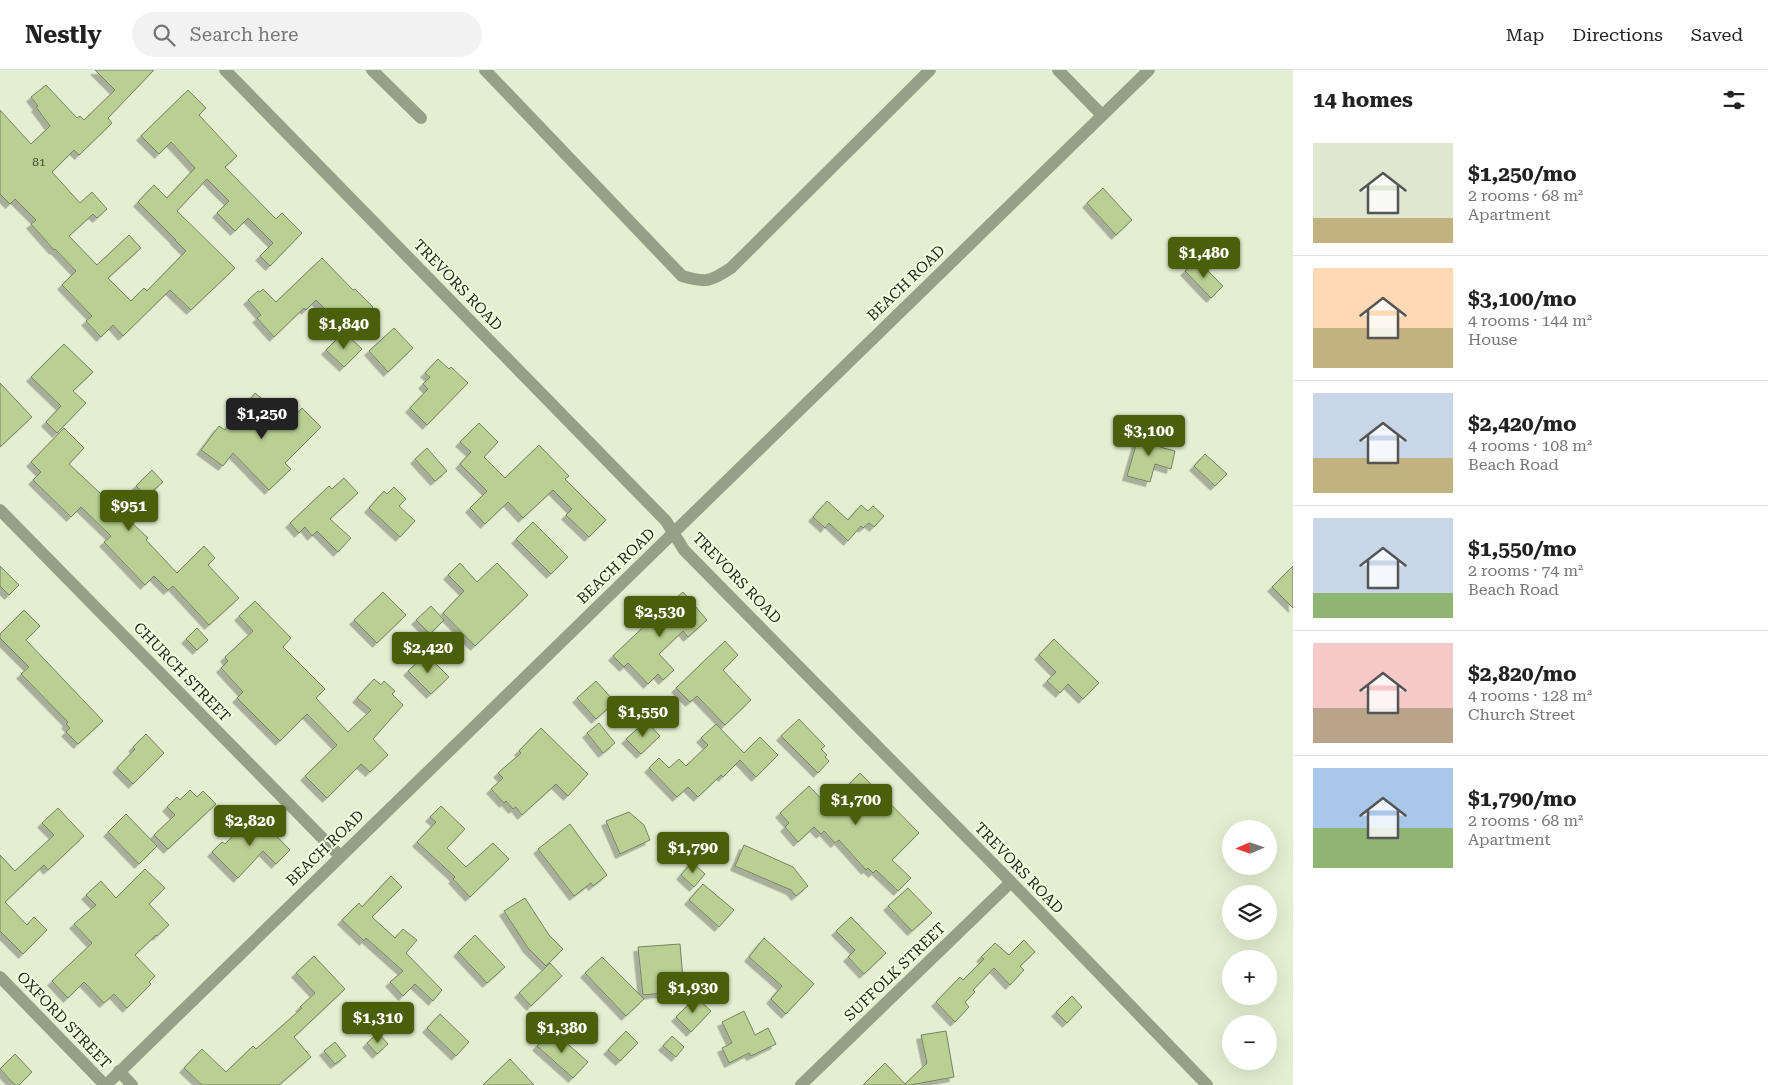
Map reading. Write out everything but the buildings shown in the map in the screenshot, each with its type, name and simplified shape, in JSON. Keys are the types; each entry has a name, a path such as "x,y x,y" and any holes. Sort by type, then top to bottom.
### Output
{"street":[{"name":"TREVORS ROAD","path":"225,70 666,521 691,557 1011,882 1207,1085"},
{"path":"372,70 422,118"},
{"path":"485,70 682,276 698,280 713,280 732,268 930,70"},
{"path":"1058,70 1102,115"},
{"name":"BEACH ROAD","path":"106,1085 1148,70"},
{"name":"CHURCH STREET","path":"0,510 340,856"},
{"name":"SUFFOLK STREET","path":"801,1085 1011,882"},
{"name":"OXFORD STREET","path":"0,977 106,1085"},
{"path":"119,1071 132,1085"}]}
